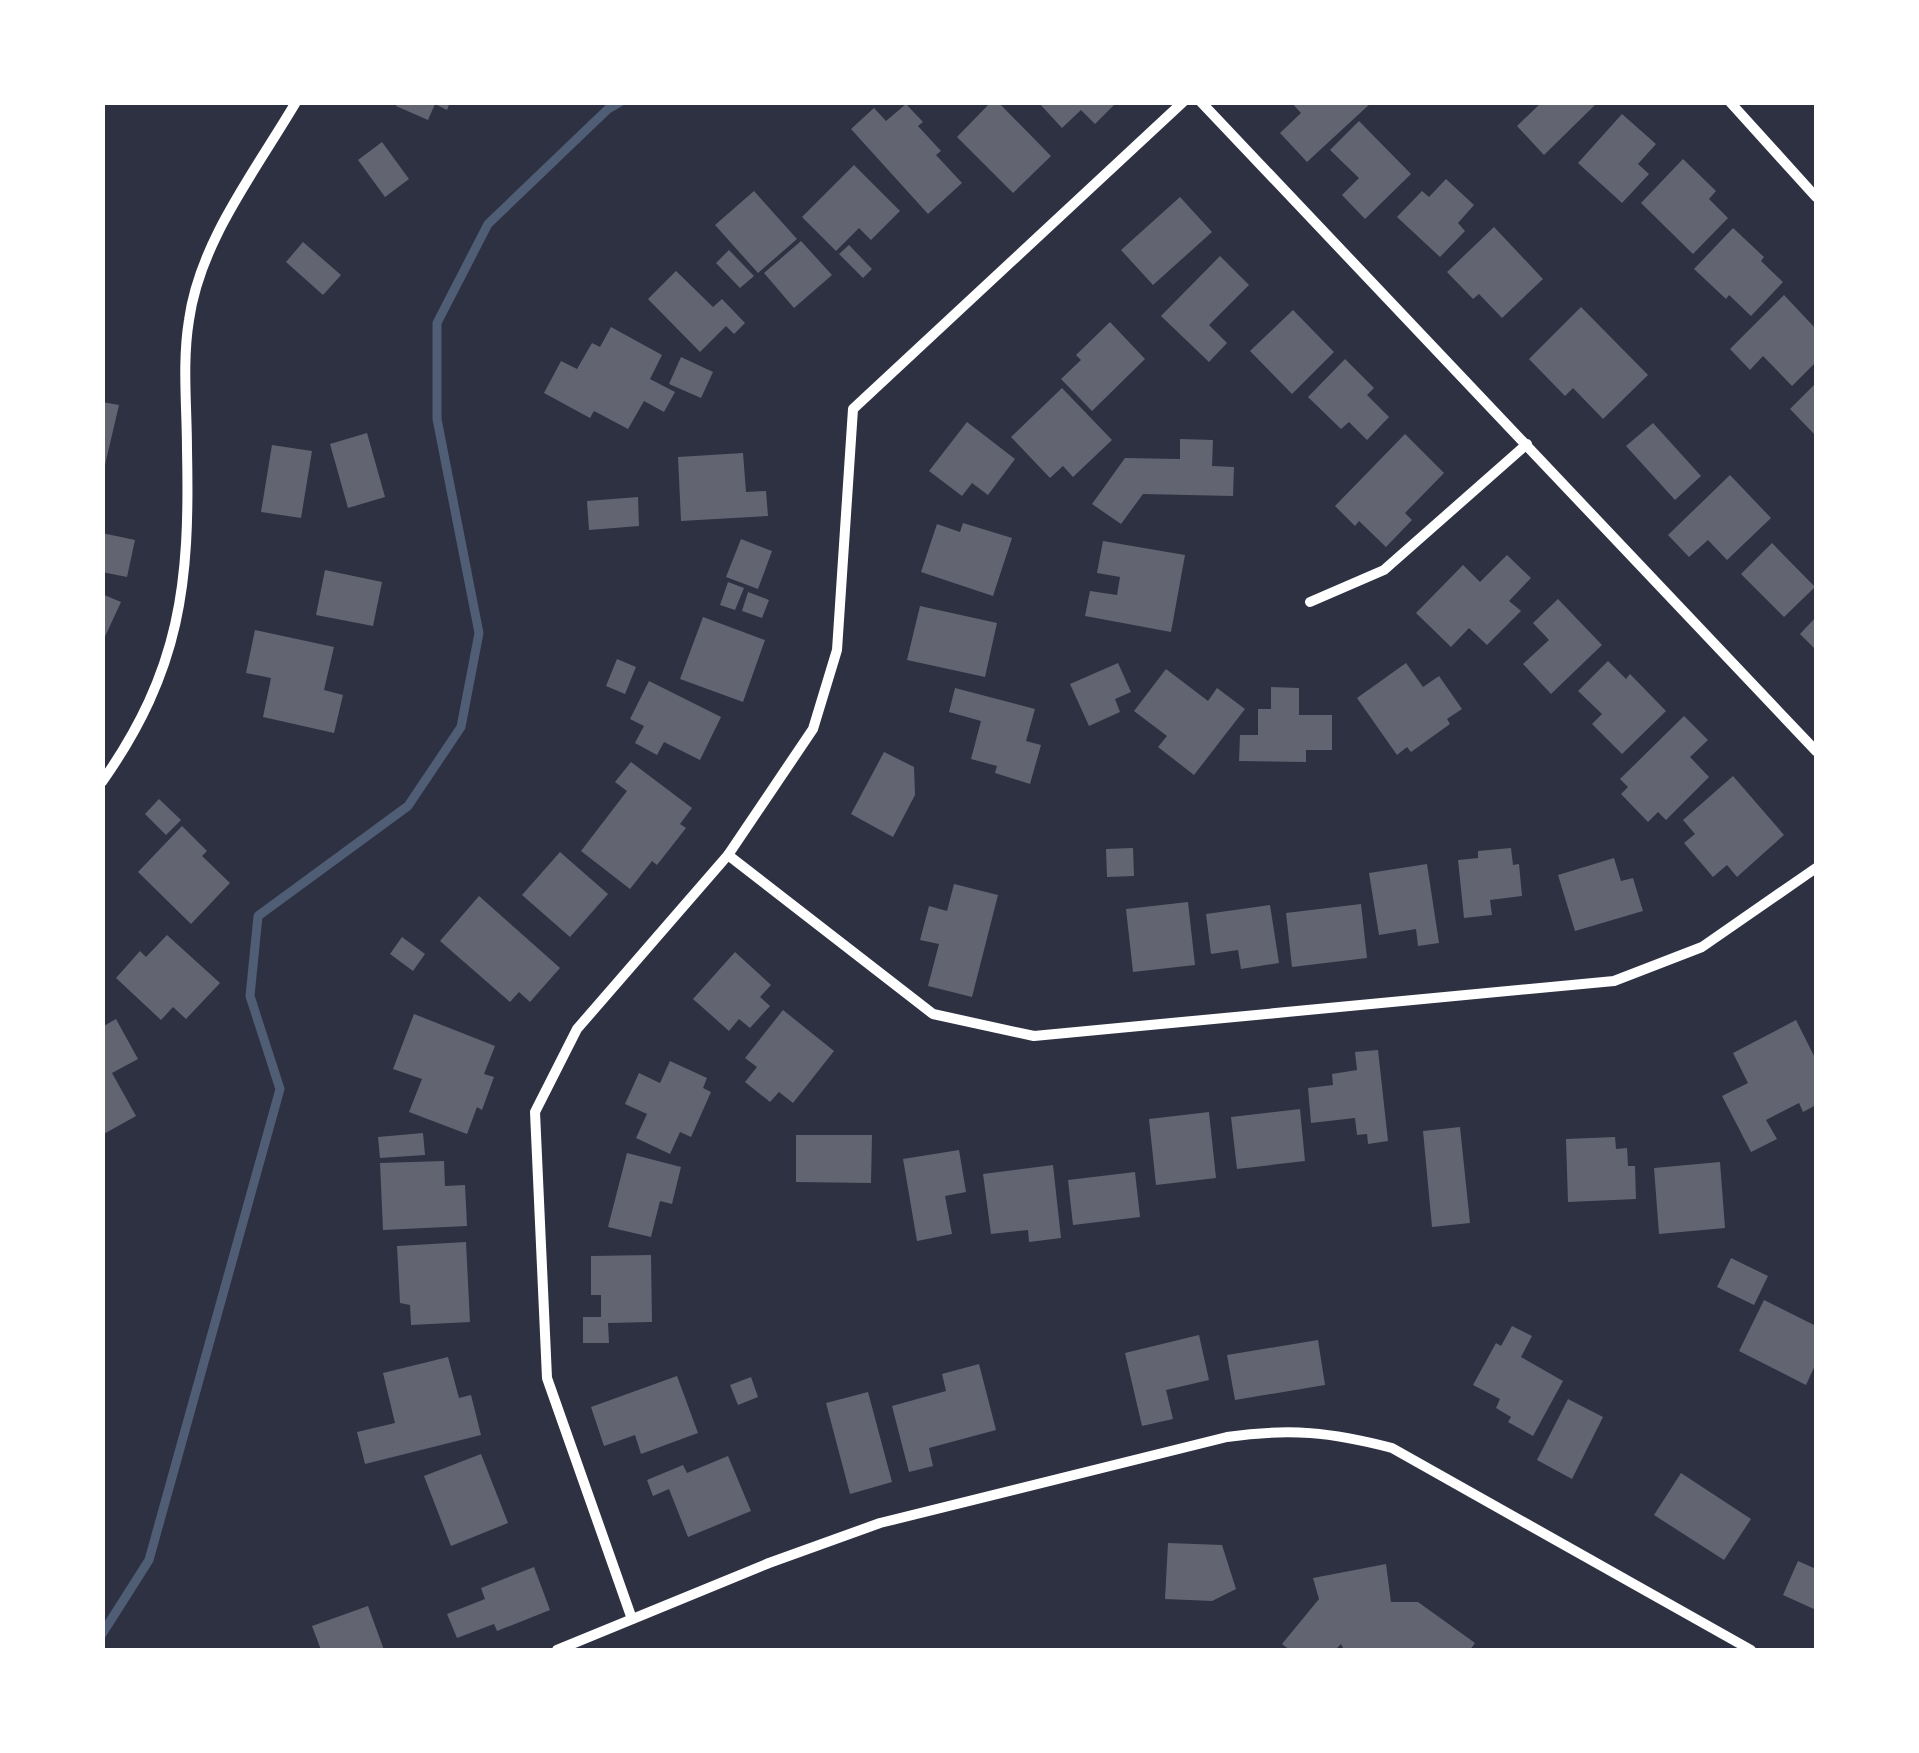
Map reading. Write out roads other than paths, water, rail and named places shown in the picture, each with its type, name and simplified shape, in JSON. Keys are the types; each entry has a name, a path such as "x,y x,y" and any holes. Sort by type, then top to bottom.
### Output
{"street":[{"path":"102,782 136,731 164,667 182,600 189,533 186,352 198,279 216,237 296,102"},
{"path":"632,1619 547,1378 535,1112 577,1029 728,855 813,729 837,650 853,408 1183,102"},
{"path":"1202,102 1816,752"},
{"path":"1730,102 1816,197"},
{"path":"1310,602 1384,570 1527,444"},
{"path":"728,855 933,1014 1034,1036 1614,981 1702,947 1816,868"},
{"path":"557,1650 880,1522 1227,1437 1274,1430 1337,1434 1392,1448 1751,1650"}],"waterway":[{"path":"102,1634 149,1560 280,1089 250,996 258,916 408,806 461,727 479,633 437,419 437,323 488,224 608,109 620,102"}]}
